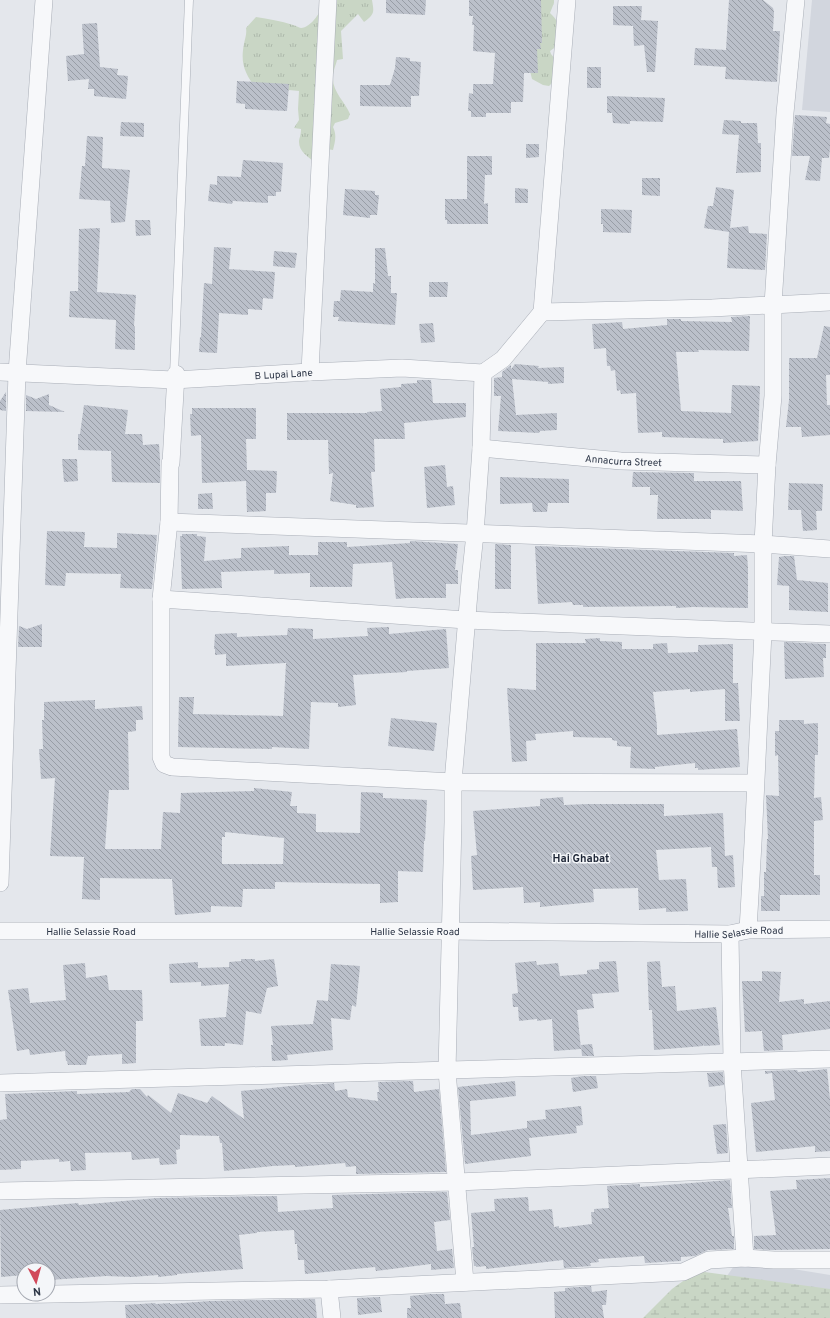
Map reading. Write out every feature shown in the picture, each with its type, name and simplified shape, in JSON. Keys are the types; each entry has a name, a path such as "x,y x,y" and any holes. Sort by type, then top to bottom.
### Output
{"street":[{"path":"0,883 17,373 44,0"},
{"path":"310,372 328,0"},
{"path":"465,1282 446,1071 453,782 466,620 475,534 481,448 483,373 503,359 542,312 567,0"},
{"path":"748,930 762,632 763,544 767,465 774,396 773,305 785,113 796,0"},
{"path":"542,312 712,308 830,302"},
{"name":"B Lupai Lane","path":"0,372 174,380 402,368 483,373"},
{"path":"174,380 176,374 170,463 169,522 161,599 161,757 164,764 172,767 453,782 755,783"},
{"name":"Annacurra Street","path":"481,448 621,460 767,465"},
{"path":"169,522 763,544 830,549"},
{"path":"161,599 466,620 830,634"},
{"name":"Hallie Selassie Road","path":"0,931 450,931 730,934 748,930 830,929"},
{"path":"730,934 732,1062 745,1258"},
{"path":"0,1083 830,1059"},
{"path":"0,1191 457,1182 830,1166"},
{"path":"0,1295 329,1289 683,1272 709,1260 745,1258 774,1260 830,1260"},
{"path":"329,1289 332,1318"}],"lane":[{"path":"174,380 189,0"}],"shaded area":[{"path":"812,0 830,0 830,112 802,110"},
{"path":"738,1260 830,1275 830,1318 698,1318"}],"green space":[{"path":"323,0 372,0 373,12 372,15 364,22 358,14 341,31 343,59 337,60 333,79 337,93 350,114 348,119 335,123 333,127 335,141 333,150 327,149 315,163 299,146 301,129 294,128 299,120 299,91 256,89 244,68 243,51 246,28 256,17 284,22 300,28 305,27 313,22 319,13"},
{"path":"533,0 554,0 550,13 557,21 559,32 557,46 550,51 555,59 554,81 549,86 543,85 532,79 530,71"},
{"path":"697,1271 830,1289 830,1318 643,1318 672,1289"}],"building":[{"path":"386,0 426,0 425,15 386,13"},
{"path":"469,0 541,0 542,43 540,43 541,49 537,49 538,73 524,73 523,102 511,102 511,113 486,113 486,117 471,117 471,111 468,111 469,93 473,94 473,84 493,84 495,53 473,51 474,25 472,25 473,16 469,16"},
{"path":"729,0 763,0 773,8 773,31 780,31 777,82 725,79 726,67 694,65 695,48 726,50"},
{"path":"613,6 642,6 641,20 658,21 655,72 647,72 644,45 634,46 633,26 613,25"},
{"path":"97,23 100,67 118,69 117,75 128,76 126,99 94,96 94,89 88,89 89,79 68,81 66,56 84,54 82,24"},
{"path":"396,57 410,58 410,61 421,62 419,96 411,96 411,107 360,106 360,85 390,85 395,68"},
{"path":"587,67 601,67 601,88 587,88"},
{"path":"237,81 289,84 287,111 245,109 245,104 236,103"},
{"path":"607,96 665,98 663,122 630,121 630,124 613,123 612,113 607,113"},
{"path":"795,115 827,117 826,123 830,124 829,158 822,158 820,181 805,180 810,156 792,156"},
{"path":"724,120 741,121 741,123 757,123 758,143 761,143 761,172 736,173 739,135 722,134"},
{"path":"121,122 144,123 144,137 120,136"},
{"path":"87,136 103,137 102,168 130,170 125,222 111,223 110,201 79,199 82,166 85,166"},
{"path":"526,144 539,144 539,157 526,158"},
{"path":"467,156 492,156 492,175 485,175 484,204 488,203 488,224 447,224 447,220 445,220 445,199 467,199"},
{"path":"243,160 283,163 281,192 276,192 276,196 268,196 268,203 233,201 232,204 208,201 210,184 217,185 217,176 241,177"},
{"path":"642,178 660,178 660,196 642,195"},
{"path":"716,187 734,190 730,228 748,226 749,233 767,234 765,270 727,268 729,232 704,228 708,206 713,206"},
{"path":"515,188 528,189 528,203 515,203"},
{"path":"345,189 375,191 375,195 379,195 377,215 370,215 370,218 343,215"},
{"path":"601,209 632,210 631,233 603,232 603,224 601,224"},
{"path":"135,220 150,220 151,235 136,236"},
{"path":"100,228 97,292 136,295 134,326 135,350 115,349 116,320 69,317 70,291 78,291 79,229"},
{"path":"214,247 231,248 229,269 275,272 273,299 263,298 262,310 248,309 248,315 219,313 217,353 199,352 204,283 212,284"},
{"path":"375,248 385,248 388,276 391,276 391,293 397,293 395,325 338,321 339,317 333,317 334,301 340,301 341,290 373,292 373,283 375,284"},
{"path":"274,251 297,253 295,268 273,266"},
{"path":"429,282 448,282 447,297 429,297"},
{"path":"750,316 749,351 698,350 699,352 676,352 681,411 731,413 732,385 760,386 758,441 723,443 723,439 662,437 662,432 638,433 636,393 621,394 620,390 617,391 615,370 611,371 610,366 607,366 606,348 594,349 592,324 622,322 623,329 667,325 667,319 681,319 681,321 732,322 731,317"},
{"path":"433,323 435,342 421,343 419,324"},
{"path":"824,326 830,327 830,375 826,375 827,405 830,405 830,435 802,437 801,427 786,427 789,400 789,358 817,358"},
{"path":"515,364 539,366 538,368 564,367 564,383 548,384 548,382 512,379 516,415 557,413 557,430 540,431 539,433 498,431 501,396 494,396 494,378 502,377 502,372 511,365 511,369"},
{"path":"417,380 431,380 433,403 466,403 466,417 404,423 405,439 374,439 375,472 371,472 374,507 356,508 356,505 330,501 333,473 329,474 328,440 287,440 287,413 367,413 382,411 380,389 401,387 401,384 417,383"},
{"path":"6,392 6,411 0,410 0,401"},
{"path":"49,394 49,405 65,412 26,411 26,395 36,399"},
{"path":"84,405 128,410 125,434 142,434 143,445 159,444 160,483 112,482 111,451 78,450 78,434 80,434"},
{"path":"192,408 256,408 256,439 246,439 247,470 277,471 276,493 266,493 266,511 247,512 246,481 202,483 201,435 191,436 190,414 192,414"},
{"path":"62,459 77,459 78,481 64,482"},
{"path":"445,465 447,487 453,486 455,505 427,508 424,467"},
{"path":"633,472 694,473 694,481 741,481 743,511 711,510 711,519 657,519 658,495 650,495 650,487 632,487"},
{"path":"500,477 569,479 569,503 548,503 547,512 533,512 532,503 500,504"},
{"path":"789,483 823,484 822,511 816,511 817,530 803,531 801,510 788,510"},
{"path":"212,493 213,509 198,509 198,494"},
{"path":"47,531 85,532 84,547 117,548 117,533 157,535 152,589 120,588 121,574 66,573 65,586 45,585"},
{"path":"182,534 197,534 197,536 206,537 204,561 241,558 241,548 289,546 289,555 318,555 318,542 347,542 347,547 410,543 410,541 458,544 455,570 458,570 458,584 446,584 446,598 396,599 392,562 353,564 352,587 310,587 310,573 274,574 274,570 221,572 222,588 182,589 180,536 182,536"},
{"path":"495,544 511,545 511,589 495,589"},
{"path":"535,546 734,553 734,556 747,555 748,608 676,608 676,606 583,607 583,605 573,605 572,602 538,604"},
{"path":"794,556 797,580 828,583 828,612 789,610 789,586 777,585 779,557"},
{"path":"42,624 42,647 18,647 19,626 27,629"},
{"path":"389,627 389,634 446,629 449,668 353,675 356,705 338,707 338,703 311,702 309,749 272,747 272,749 178,747 179,697 194,697 193,714 283,716 286,663 226,666 226,654 215,655 215,634 237,633 237,637 287,635 288,628 313,629 313,639 368,636 367,628"},
{"path":"600,638 600,641 622,642 622,649 653,649 653,644 667,643 668,653 698,652 698,645 733,644 733,683 738,683 740,721 725,721 725,689 690,692 690,689 653,692 657,735 737,729 740,767 698,770 698,768 695,768 695,763 655,767 655,769 630,768 631,747 617,746 617,741 612,740 612,738 573,737 573,731 535,734 536,740 526,741 527,761 512,762 507,688 536,690 536,643 586,643 585,639"},
{"path":"784,642 826,644 826,658 823,658 824,677 785,679"},
{"path":"95,700 95,709 142,706 143,720 136,720 136,731 128,732 129,790 109,790 105,849 161,849 163,812 180,813 181,793 254,791 254,788 292,792 290,806 297,806 297,813 316,814 316,832 360,833 361,792 383,793 383,798 427,800 423,872 398,871 398,902 380,903 380,884 275,882 275,889 243,889 242,907 211,906 211,912 175,915 172,879 100,878 100,900 82,899 84,857 50,856 55,778 41,779 39,749 43,749 42,720 44,720 44,702","holes":["225,832 284,838 283,864 222,864 222,837 225,837"]},
{"path":"391,718 437,723 434,751 388,746"},
{"path":"779,720 804,720 804,724 818,723 818,755 815,755 814,798 821,797 823,820 814,821 814,875 820,875 820,895 780,895 780,911 761,911 761,896 764,896 764,872 766,872 768,839 766,795 779,796 778,755 775,756 775,731 779,731"},
{"path":"563,797 564,805 664,804 664,816 723,813 725,856 733,855 735,887 718,888 717,867 712,867 711,847 656,850 659,880 686,879 688,911 666,912 666,908 639,910 638,888 593,889 594,902 540,907 540,902 524,903 523,887 473,890 471,856 477,855 473,811 540,806 540,799"},
{"path":"241,959 255,959 255,961 274,959 278,986 267,988 261,1014 246,1011 243,1045 225,1043 225,1046 201,1046 199,1019 226,1017 229,984 201,986 201,982 170,983 169,964 198,962 198,968 229,967 229,962 241,961"},
{"path":"536,961 537,965 558,963 560,976 587,974 587,970 599,969 599,962 616,961 619,992 592,994 594,1008 577,1010 581,1049 554,1051 552,1019 519,1021 518,1007 513,1007 512,994 518,993 515,963"},
{"path":"660,961 662,987 675,986 677,1011 716,1007 720,1045 704,1046 704,1044 703,1046 654,1050 652,1010 649,1010 647,962"},
{"path":"85,963 86,978 107,975 109,990 142,990 143,1021 136,1021 136,1063 122,1064 122,1054 88,1056 86,1065 68,1065 65,1051 30,1055 29,1049 17,1051 8,990 28,988 30,1003 66,1000 63,965"},
{"path":"331,964 360,966 356,1007 352,1005 350,1020 331,1018 333,1050 287,1055 288,1060 272,1061 271,1045 273,1045 271,1026 313,1024 317,1000 328,1001"},
{"path":"762,971 781,972 779,1002 804,999 804,1004 830,1001 830,1029 782,1035 783,1050 764,1051 762,1031 745,1032 742,981 762,981"},
{"path":"592,1044 594,1056 582,1056 581,1045"},
{"path":"827,1069 830,1099 830,1151 815,1152 815,1146 756,1152 751,1103 775,1100 772,1073 765,1074 765,1071 797,1070 798,1072"},
{"path":"723,1072 724,1085 709,1087 707,1073"},
{"path":"596,1076 598,1088 573,1092 571,1078"},
{"path":"413,1081 414,1092 439,1089 446,1172 356,1174 356,1166 346,1167 345,1163 295,1167 295,1165 273,1166 224,1171 222,1143 220,1143 219,1136 180,1135 180,1149 176,1150 177,1164 160,1165 159,1158 132,1160 131,1152 85,1153 86,1170 71,1171 70,1161 59,1162 59,1159 21,1161 21,1169 0,1170 0,1120 7,1119 5,1094 77,1091 77,1094 129,1092 132,1089 140,1089 147,1097 148,1095 171,1113 178,1093 207,1103 212,1096 244,1119 241,1091 334,1083 335,1091 347,1089 348,1097 378,1101 378,1082"},
{"path":"515,1081 516,1096 470,1101 471,1135 527,1128 527,1121 546,1119 545,1110 581,1106 583,1125 576,1126 577,1133 529,1138 531,1156 465,1164 458,1087"},
{"path":"726,1124 728,1153 717,1154 713,1125"},
{"path":"830,1178 830,1249 754,1249 754,1236 776,1235 770,1191 797,1189 796,1180"},
{"path":"730,1180 732,1208 728,1208 732,1236 734,1236 734,1249 708,1250 695,1256 681,1257 681,1261 645,1263 644,1256 598,1259 599,1262 590,1263 591,1266 564,1268 563,1260 486,1269 486,1266 474,1266 471,1213 495,1211 494,1199 528,1197 529,1211 552,1209 554,1227 559,1226 559,1228 592,1224 591,1212 594,1212 594,1209 609,1208 607,1186 640,1184 640,1187"},
{"path":"447,1192 450,1220 434,1222 437,1251 452,1249 454,1268 431,1270 431,1264 376,1271 375,1267 305,1274 304,1260 298,1260 294,1230 257,1232 239,1235 243,1269 177,1274 158,1277 158,1275 132,1277 106,1276 56,1280 56,1262 16,1262 16,1276 1,1277 0,1210 157,1198 277,1196 278,1212 333,1208 332,1195"},
{"path":"591,1286 592,1292 607,1290 606,1305 602,1305 604,1318 555,1318 554,1292 565,1291 565,1288"},
{"path":"444,1294 445,1304 460,1303 462,1318 407,1318 407,1308 411,1308 410,1296"},
{"path":"380,1297 382,1312 358,1315 357,1298"},
{"path":"315,1299 317,1318 126,1318 125,1305 210,1301"}],"district":[{"name":"Hai Ghabat","path":"581,858"}]}
